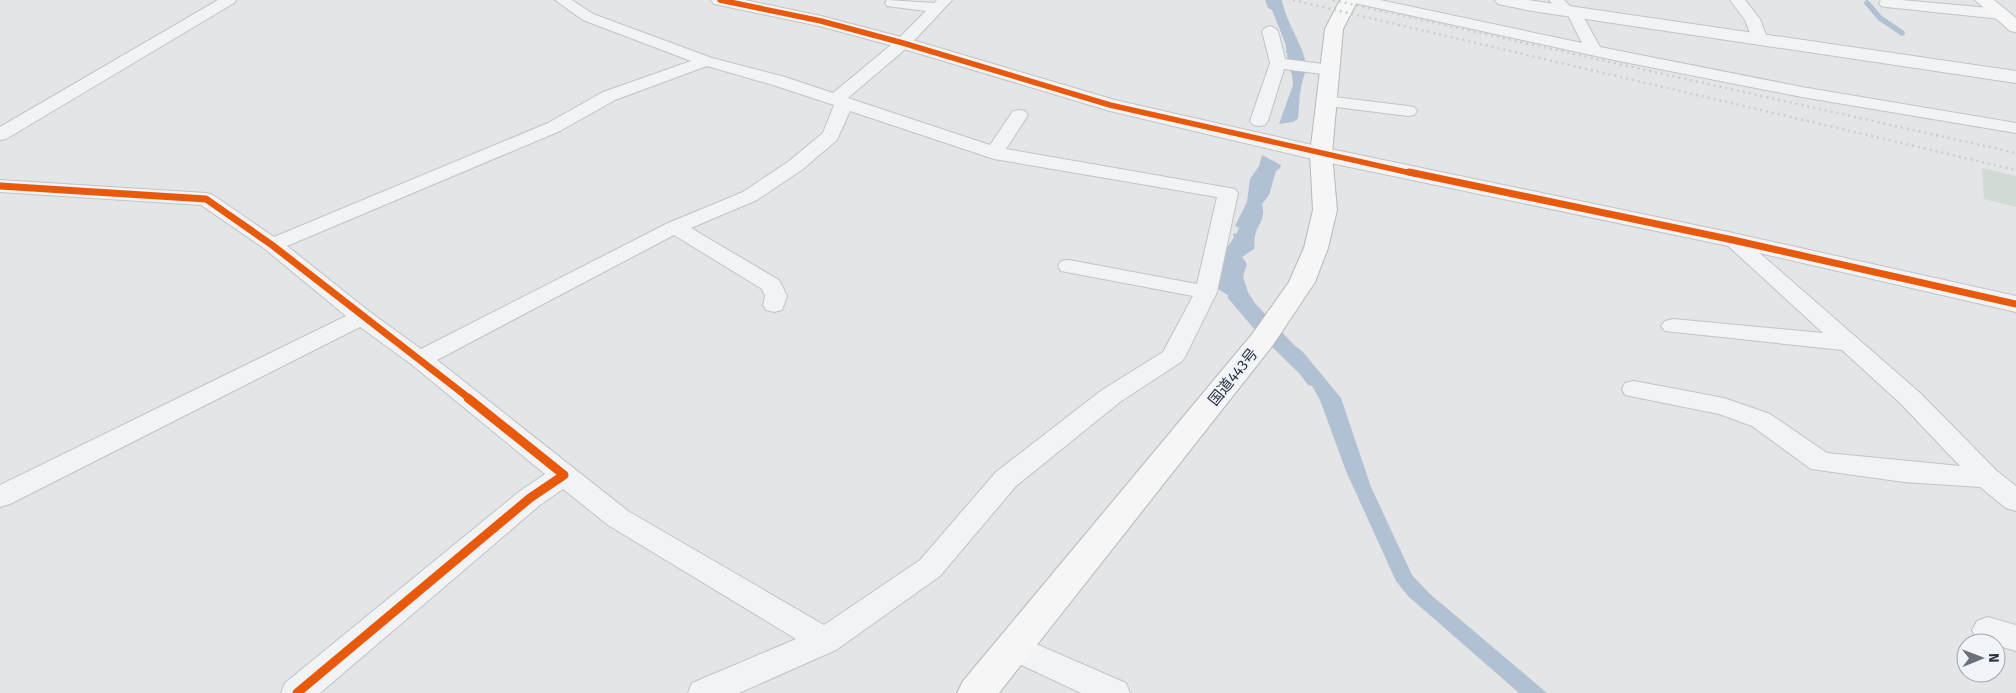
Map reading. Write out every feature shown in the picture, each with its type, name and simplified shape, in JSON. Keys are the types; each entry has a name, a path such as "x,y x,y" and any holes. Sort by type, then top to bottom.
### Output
{"main road":[{"name":"国道443号","path":"976,693 1264,339 1302,282 1316,248 1325,210 1320,154 1334,29 1349,0"},
{"path":"1984,0 2016,27"}],"street":[{"path":"0,135 229,0"},
{"path":"562,0 588,16 706,61 779,81 994,153 1228,193 1206,292 1172,357 1111,396 1006,479 930,568 825,641 704,693"},
{"path":"720,0 821,22 903,43 1110,105 1320,154 1733,240 2016,304"},
{"path":"1360,0 1802,92 2016,128"},
{"path":"1504,0 2016,77"},
{"path":"1737,0 1752,19 1760,40"},
{"path":"892,3 942,4"},
{"path":"1886,3 2001,14"},
{"path":"420,359 675,227 750,196 796,165 831,136 840,101 942,4"},
{"path":"1565,8 1593,50"},
{"path":"1259,121 1278,63 1270,30"},
{"path":"272,245 554,127 609,96 706,61"},
{"path":"1278,63 1330,70"},
{"path":"1326,101 1408,111"},
{"path":"994,153 1019,115"},
{"path":"0,186 206,199 272,245 362,317 420,359 618,518 825,641"},
{"path":"675,227 771,285 776,296 774,305"},
{"path":"1733,240 1910,398 1987,478 2016,501"},
{"path":"1069,266 1206,292"},
{"path":"0,497 362,317"},
{"path":"1672,326 1848,343"},
{"path":"1634,389 1724,406 1761,420 1820,462 1904,472 1987,478"},
{"path":"297,693 530,498 564,475"},
{"path":"1013,647 1114,693"}],"shaded area":[{"path":"1982,168 2016,176 2016,207 1984,199"}],"water":[{"path":"1265,0 1282,0 1287,17 1305,58 1306,68 1300,92 1298,119 1293,122 1279,124 1293,85 1292,74 1288,67 1287,54 1289,54 1286,53 1286,45 1272,10 1268,8"},
{"path":"1262,155 1281,165 1276,171 1269,195 1262,204 1263,214 1256,231 1254,249 1242,257 1247,264 1243,277 1248,292 1254,302 1293,344 1303,352 1341,398 1371,487 1412,575 1430,594 1547,693 1519,693 1408,596 1396,581 1346,471 1320,400 1312,386 1308,385 1300,374 1256,331 1227,297 1229,296 1218,289 1221,257 1234,237 1233,233 1236,234 1239,228 1235,226 1247,202 1250,179 1259,166"}],"waterway":[{"path":"1867,3 1880,18 1902,33"}],"railway":[{"path":"1293,0 2016,170"},
{"path":"1333,0 2016,153"}],"cycle path":[{"path":"720,0 821,21 903,43 1110,105 1321,154 1733,240 2016,304"},
{"path":"0,186 206,199 272,245 362,317 420,359 564,475 530,498 297,693"}]}
